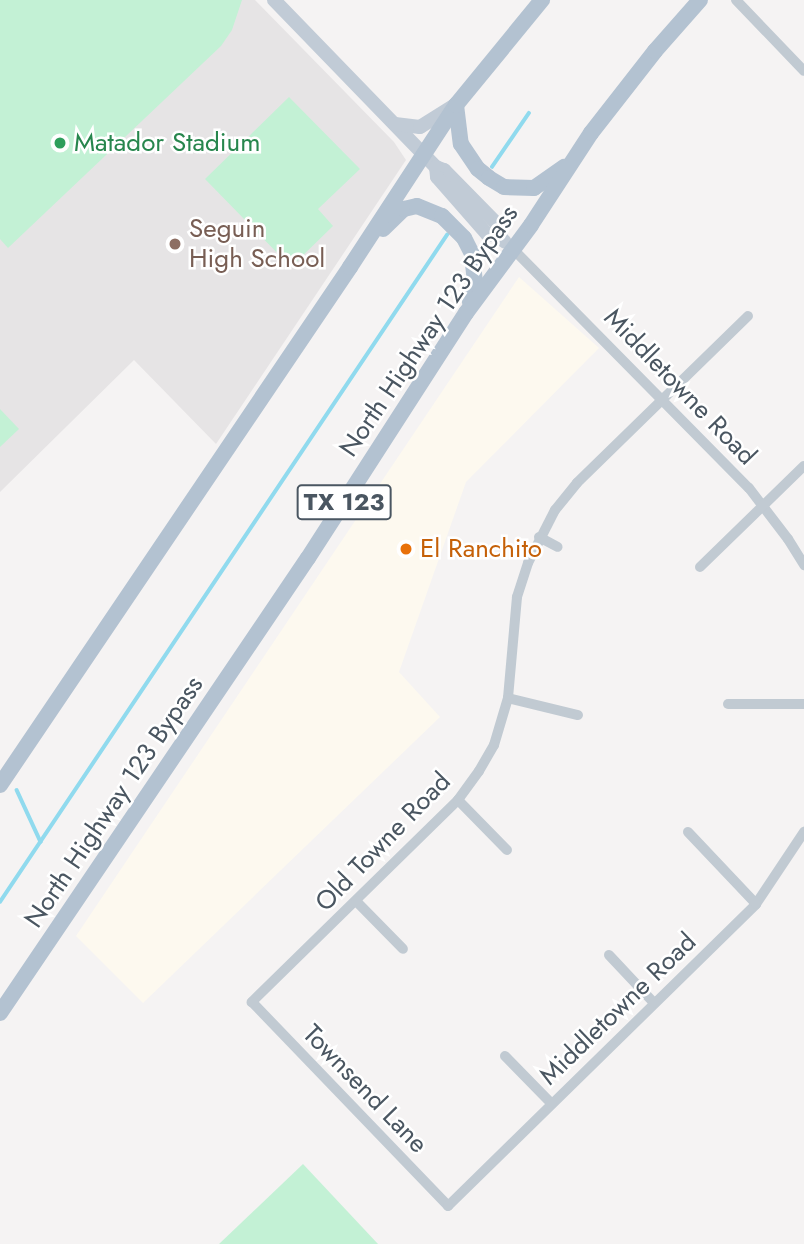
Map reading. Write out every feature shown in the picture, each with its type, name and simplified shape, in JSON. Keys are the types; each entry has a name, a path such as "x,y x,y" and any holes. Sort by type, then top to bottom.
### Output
{"main road":[{"path":"0,784 351,267 456,104 542,0"},
{"name":"North Highway 123 Bypass","path":"0,1013 284,593 466,313 560,183 580,148 629,82 700,0"},
{"path":"456,104 461,144 469,158 478,169 504,187 518,189 543,184 580,148"},
{"path":"351,267 392,218 404,209 417,206 429,209 453,226 472,254 475,281 466,313"}],"street":[{"path":"274,0 436,167 444,170 497,224 499,236 513,249"},
{"path":"736,0 804,71"},
{"path":"394,124 420,127 456,104"},
{"name":"Middletowne Road","path":"513,249 763,505 804,565"},
{"name":"Old Towne Road","path":"252,1002 458,800 494,746 508,698 517,597 539,537 555,510 577,483 748,316"},
{"path":"700,567 804,466"},
{"path":"539,537 558,547"},
{"path":"508,698 578,715"},
{"path":"728,704 804,704"},
{"path":"458,800 507,849"},
{"path":"688,832 756,904"},
{"name":"Middletowne Road","path":"448,1206 756,904 804,832"},
{"path":"356,901 403,949"},
{"path":"609,956 654,1003"},
{"name":"Townsend Lane","path":"252,1002 448,1206"},
{"path":"505,1056 551,1103"}],"shaded area":[{"name":"Seguin High School","path":"0,0 255,0 394,142 406,160 216,444 134,360 0,492"},
{"path":"519,277 599,348 466,482 399,672 440,717 143,1003 76,936"}],"green space":[{"name":"Matador Stadium","path":"0,0 242,0 232,30 221,46 8,248 0,239"},
{"path":"289,97 360,169 318,209 333,226 291,267 205,179"},
{"path":"0,409 19,429 0,447"},
{"path":"303,1164 378,1244 219,1244"}],"waterway":[{"path":"492,167 529,113"},
{"path":"0,902 447,235"},
{"path":"17,790 41,842"}],"place":[{"name":"Matador Stadium","path":"60,143"},
{"name":"Seguin High School","path":"175,244"},
{"name":"El Ranchito","path":"406,549"}]}
